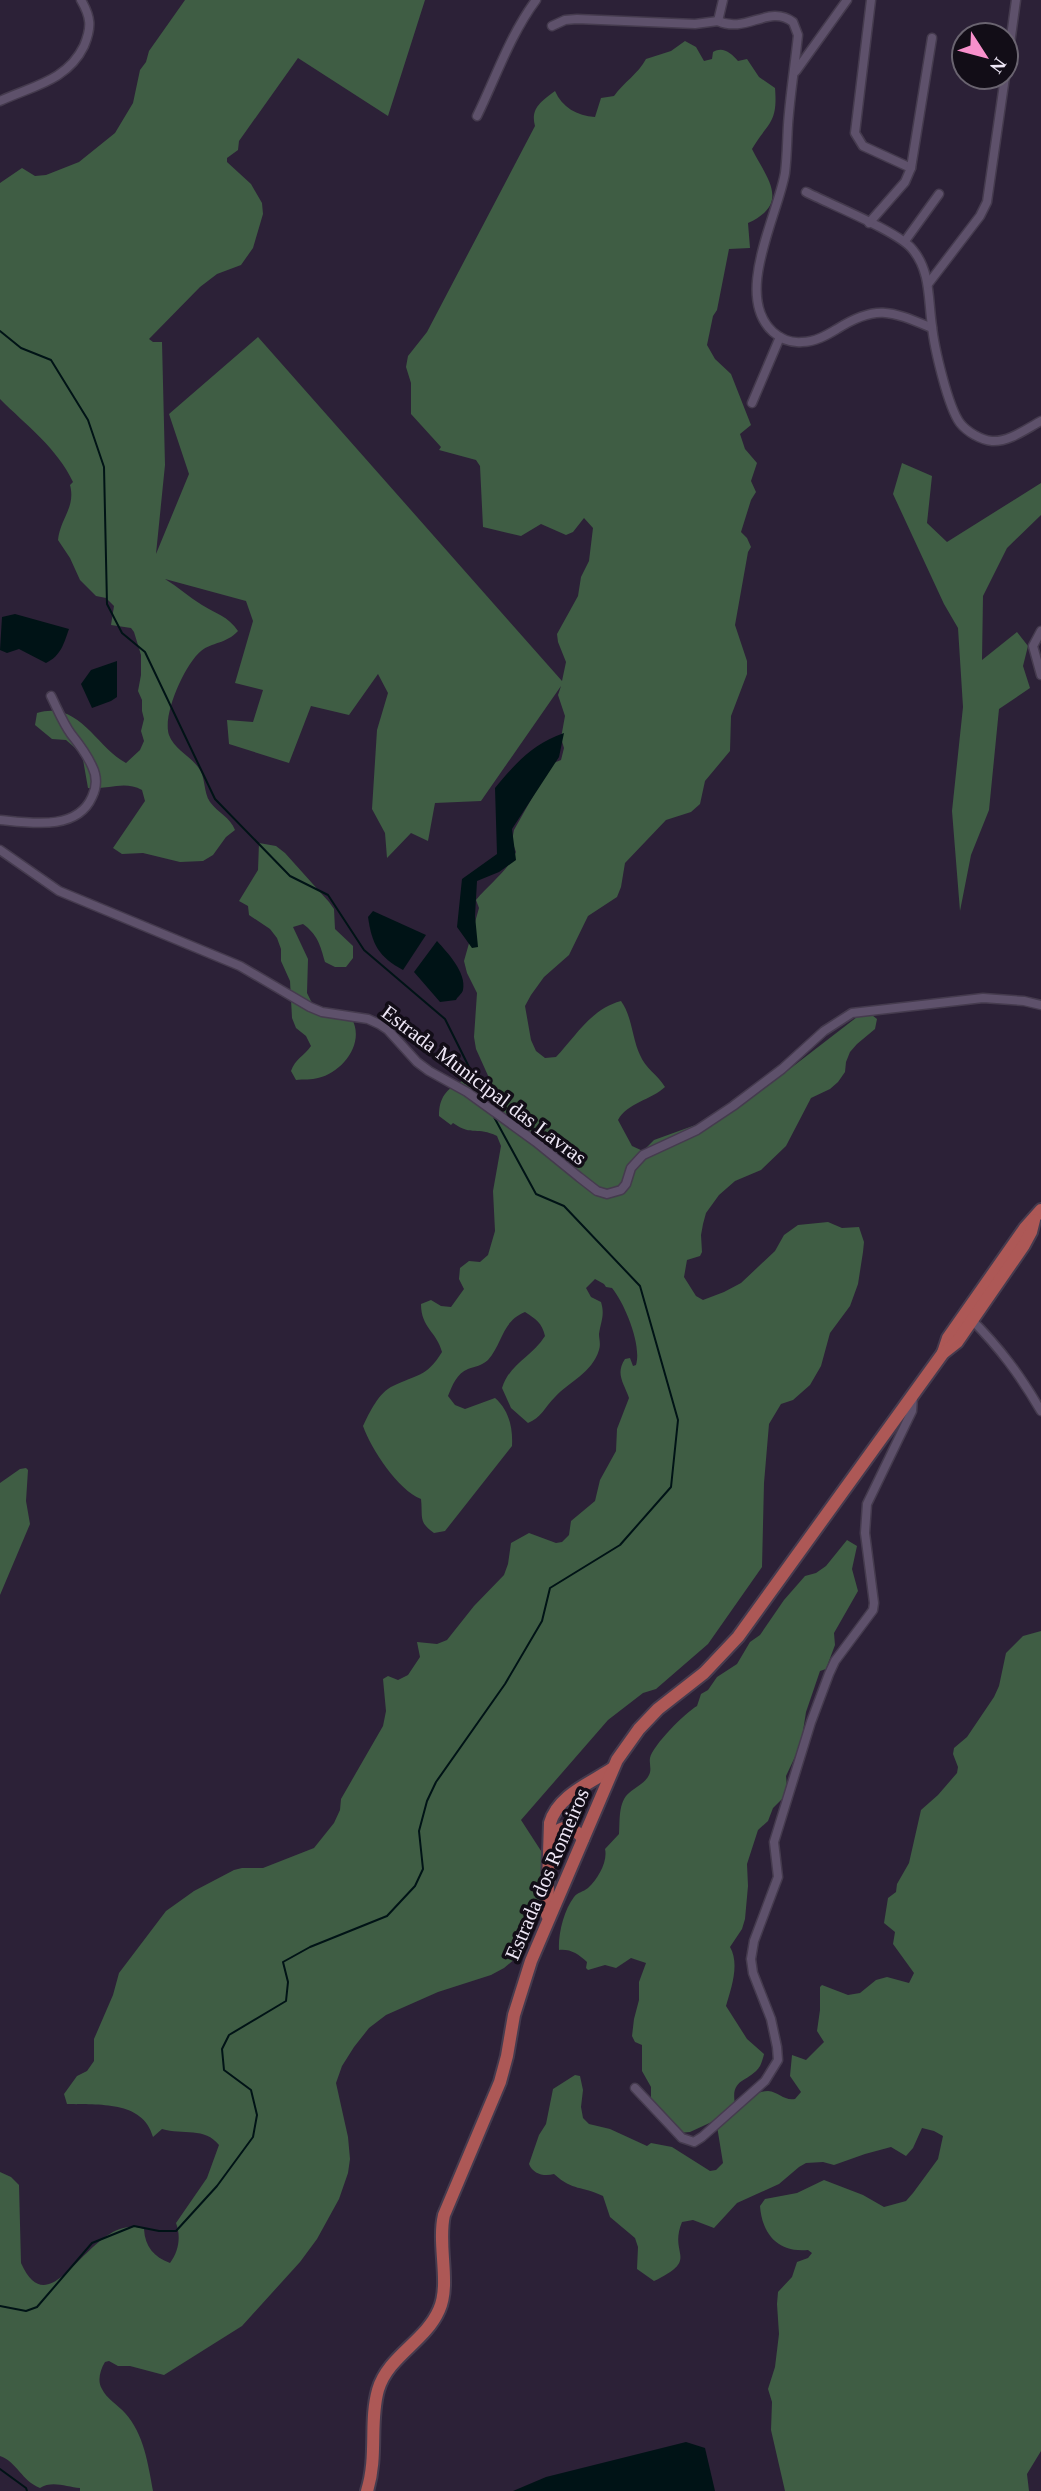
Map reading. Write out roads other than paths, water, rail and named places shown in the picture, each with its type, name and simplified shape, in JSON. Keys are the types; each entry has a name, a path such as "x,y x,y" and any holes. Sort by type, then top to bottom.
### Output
{"main road":[{"name":"Estrada dos Romeiros","path":"366,2491 374,2456 378,2392 390,2365 428,2328 440,2307 443,2280 440,2229 444,2215 500,2082 520,1992 546,1922 614,1768 629,1743 658,1709 704,1673 738,1637 943,1353 957,1342 968,1317 1024,1245 1037,1215"},
{"path":"546,1922 550,1823 559,1805 566,1798 614,1768"},
{"path":"550,1837 561,1827 568,1826 583,1839"}],"street":[{"path":"0,101 43,85 65,72 78,58 88,36 90,15 81,0"},
{"path":"477,116 521,20 536,0"},
{"path":"718,21 723,0"},
{"path":"794,74 847,0"},
{"path":"871,0 855,134 863,146 911,169"},
{"path":"1013,21 1016,0"},
{"path":"552,26 565,20 577,19 695,24 718,21 736,26 772,16 789,19 797,27 798,35 784,177 765,234 758,269 761,313 769,328 780,337 803,342 815,340 858,316 878,311 932,328"},
{"path":"869,223 905,182 911,169 932,38"},
{"path":"928,284 980,216 987,202 1004,91"},
{"path":"806,192 905,241 918,257 928,284 932,328 950,401 960,423 969,431 991,441 1000,440 1041,421"},
{"path":"905,241 939,194"},
{"path":"752,403 780,337"},
{"path":"1041,631 1033,646 1041,675"},
{"path":"0,820 64,822 87,808 94,793 96,779 92,766 51,696"},
{"name":"Estrada Municipal das Lavras","path":"0,850 59,891 240,966 310,1007 323,1012 368,1019 379,1024 423,1066 498,1113 597,1191 607,1194 621,1190 631,1168 643,1155 697,1130 733,1106 782,1069 824,1031 852,1013 983,998 1041,1004"},
{"path":"968,1317 1002,1350 1041,1411"},
{"path":"635,2088 682,2138 694,2142 774,2071 778,2060 777,2046 751,1959 754,1941 778,1877 774,1842 811,1722 829,1674 835,1661 873,1610 866,1533 867,1504 912,1411 914,1394"}],"waterway":[{"path":"0,331 21,348 51,360 88,420 104,467 107,604 122,633 145,652 215,799 290,876 328,895 364,950 445,1019 487,1103"},
{"path":"0,2306 26,2311 37,2307 92,2243 134,2226 176,2231 217,2186 253,2137 257,2115 251,2090 224,2070 222,2049 229,2035 286,2001 288,1982 283,1962 310,1947 387,1916 415,1886 423,1869 419,1831 427,1801 436,1782 505,1684 542,1621 550,1588 620,1545 671,1487 678,1420 640,1286 564,1206 536,1194 494,1117"},
{"path":"0,2469 27,2491"}]}
